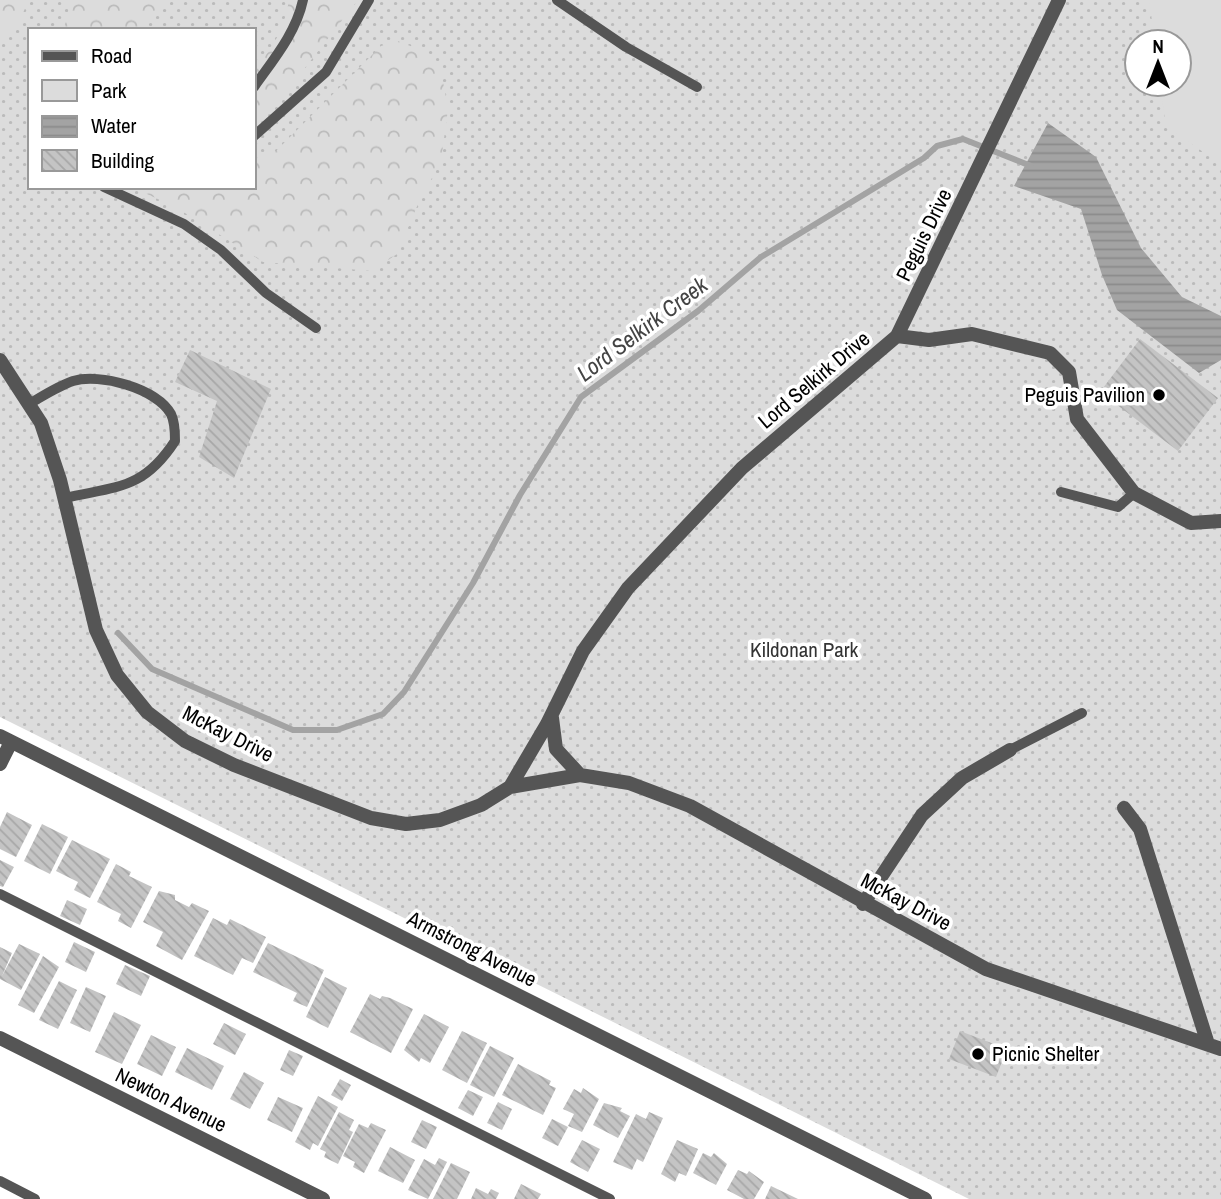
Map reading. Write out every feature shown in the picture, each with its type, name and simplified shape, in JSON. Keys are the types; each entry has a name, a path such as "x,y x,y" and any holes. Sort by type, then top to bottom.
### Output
{"street":[{"name":"Peguis Drive","path":"897,337 996,136 1059,0"},
{"name":"Lord Selkirk Drive","path":"510,787 553,713 583,651 628,588 742,468 897,337 929,340 972,334 1050,353 1069,372 1077,419 1134,493 1191,523 1221,521"},
{"name":"McKay Drive","path":"0,360 40,423 65,498 96,630 117,675 147,712 185,741 234,765 371,818 405,824 440,820 481,805 510,787 580,775 629,783 690,806 863,904 986,969 1214,1046"},
{"path":"553,713 551,728 556,749 580,775"},
{"path":"0,764 6,739"},
{"name":"Armstrong Avenue","path":"6,739 925,1199"},
{"path":"863,904 922,815 962,778 1010,750"},
{"path":"1124,808 1140,829 1214,1046"},
{"name":"Newton Avenue","path":"0,1038 323,1199"}],"lane":[{"path":"256,84 284,44 300,14 303,0"},
{"path":"256,134 326,72 369,0"},
{"path":"557,0 626,47 697,87"},
{"path":"108,189 184,224 221,250 266,293 316,328"},
{"path":"29,404 71,381 93,377 118,381 158,400 171,415 175,441 161,462 136,482 65,498"},
{"path":"1061,492 1118,507 1134,493"},
{"path":"1010,750 1082,713"},
{"path":"0,894 610,1199"},
{"path":"0,1181 35,1199"}],"green space":[{"name":"Kildonan Park","path":"0,0 1221,0 1221,1199 969,1199 0,717"},
{"path":"0,0 29,0 14,32 0,37"},
{"path":"71,0 166,0 148,17 145,28 64,28"},
{"path":"289,0 358,0 301,73 256,119 256,67 267,54 285,19"},
{"path":"1149,0 1221,0 1221,164 1166,127 1162,98 1193,98 1193,28 1153,28"},
{"path":"398,41 430,54 440,65 448,109 441,161 418,204 397,254 372,271 263,262 177,208 136,189 256,189 256,163 276,151 381,46"}],"water":[{"path":"1048,123 1096,157 1141,248 1182,297 1221,316 1221,360 1199,373 1117,310 1102,275 1081,209 1014,186"}],"building":[{"name":"Peguis Pavilion","path":"1140,339 1218,398 1178,451 1100,392"},
{"path":"190,350 271,389 234,478 199,457 217,401 175,382"},
{"path":"7,812 32,825 16,857 0,849 0,827"},
{"path":"42,824 68,837 50,874 24,861"},
{"path":"72,840 110,859 90,898 74,890 78,882 56,871"},
{"path":"0,860 14,867 3,887 0,886"},
{"path":"116,864 131,872 129,876 152,887 131,928 118,921 121,914 97,902"},
{"path":"159,891 175,895 175,900 189,907 192,903 209,911 182,960 156,946 163,932 143,922"},
{"path":"67,900 87,909 80,925 60,916"},
{"path":"213,918 227,925 230,919 266,937 253,963 242,958 233,975 194,956"},
{"path":"74,942 95,952 86,972 65,962"},
{"path":"268,943 324,970 307,1007 293,1001 297,993 253,972"},
{"path":"19,944 40,954 21,990 0,979 0,947 12,953 2,976"},
{"path":"43,956 59,967 34,1013 18,1005"},
{"path":"125,965 150,976 141,996 116,984"},
{"path":"325,977 347,988 328,1028 306,1017"},
{"path":"59,981 77,990 58,1029 39,1020"},
{"path":"86,987 106,996 90,1032 70,1023"},
{"path":"370,994 380,999 382,996 390,998 413,1009 391,1053 350,1032"},
{"path":"114,1012 141,1025 122,1064 95,1052"},
{"path":"424,1014 449,1027 430,1063 421,1058 419,1062 404,1050"},
{"path":"224,1023 246,1034 235,1055 213,1044"},
{"path":"462,1031 487,1043 467,1083 442,1070"},
{"name":"Picnic Shelter","path":"960,1031 1007,1049 996,1077 949,1059"},
{"path":"151,1035 176,1047 162,1076 137,1064"},
{"path":"490,1046 514,1058 494,1097 470,1085"},
{"path":"187,1048 224,1066 212,1090 175,1072"},
{"path":"289,1050 303,1056 293,1076 280,1070"},
{"path":"518,1064 551,1081 549,1085 556,1088 543,1115 502,1095"},
{"path":"244,1072 264,1083 250,1109 230,1099"},
{"path":"340,1079 351,1085 342,1101 331,1095"},
{"path":"583,1088 599,1099 582,1132 568,1126 574,1114 563,1109 574,1089 581,1093"},
{"path":"468,1090 483,1097 473,1116 458,1108"},
{"path":"318,1096 338,1107 318,1146 313,1143 310,1150 295,1142"},
{"path":"278,1097 303,1108 292,1132 267,1120"},
{"path":"498,1102 512,1109 502,1130 487,1123"},
{"path":"604,1103 622,1108 620,1111 630,1116 618,1138 593,1125"},
{"path":"339,1112 354,1120 349,1130 353,1132 338,1164 324,1157 326,1152 320,1149"},
{"path":"649,1112 663,1118 643,1162 637,1159 632,1170 613,1162 636,1114 646,1119"},
{"path":"552,1119 568,1127 558,1146 542,1138"},
{"path":"422,1120 437,1127 426,1149 411,1142"},
{"path":"371,1123 386,1130 364,1173 353,1167 355,1162 343,1156 359,1124 368,1128"},
{"path":"582,1140 600,1149 588,1172 570,1162"},
{"path":"677,1140 698,1149 686,1176 679,1173 675,1182 661,1174"},
{"path":"390,1147 415,1160 403,1183 378,1171"},
{"path":"703,1153 711,1157 714,1153 727,1164 716,1185 693,1173"},
{"path":"439,1158 447,1162 428,1199 408,1190 424,1159 435,1165"},
{"path":"451,1163 470,1172 457,1199 433,1199"},
{"path":"738,1170 747,1174 749,1171 764,1182 754,1199 744,1199 727,1190"},
{"path":"521,1184 541,1194 538,1199 514,1199"},
{"path":"771,1186 798,1199 765,1199"},
{"path":"476,1188 488,1194 491,1189 499,1193 496,1199 471,1199"}],"waterway":[{"name":"Lord Selkirk Creek","path":"118,633 152,669 293,730 337,730 383,714 404,692 473,583 520,495 581,397 698,311 761,257 924,158 937,146 963,139 1031,166"}],"place":[{"name":"Peguis Pavilion","path":"1159,395"},
{"name":"Picnic Shelter","path":"978,1054"}]}
